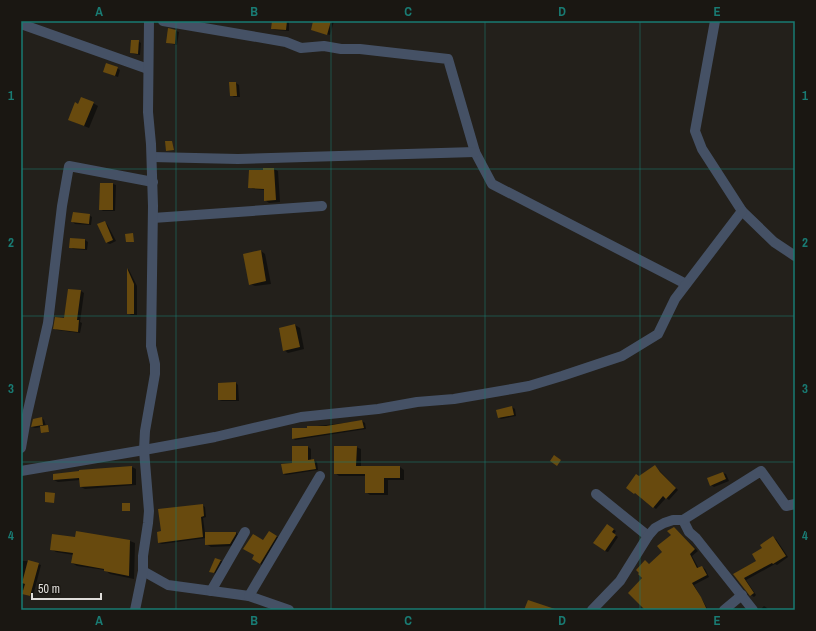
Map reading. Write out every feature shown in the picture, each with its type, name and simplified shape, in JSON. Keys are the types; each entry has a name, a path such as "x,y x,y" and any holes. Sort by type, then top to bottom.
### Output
{"street":[{"path":"135,610 143,571 143,556 148,523 144,450 145,431 155,374 155,364 151,346 153,182 148,112 149,21"},
{"path":"164,21 286,42 300,48 324,46 341,49 360,49 448,59 475,152 492,184 686,284"},
{"path":"714,21 695,131 702,149 742,211 774,242 795,256"},
{"path":"21,24 148,69"},
{"path":"152,157 238,160 475,152"},
{"path":"21,448 26,419 48,323 62,206 69,166 153,182"},
{"path":"153,218 322,206"},
{"path":"21,471 215,437 301,417 378,409 417,402 454,399 529,386 622,356 658,334 675,299 742,211"},
{"path":"592,610 620,581 648,536 655,528 673,520 683,520 761,471 786,506 795,504"},
{"path":"250,596 320,476"},
{"path":"596,494 648,536"},
{"path":"683,520 689,532 696,538 753,610"},
{"path":"211,591 245,532"},
{"path":"143,571 168,585 250,596 290,610"},
{"path":"724,610 742,596"}],"building":[{"path":"272,21 287,21 286,30 271,29"},
{"path":"313,21 331,21 327,35 311,30"},
{"path":"168,28 176,30 175,44 166,43"},
{"path":"131,40 139,40 138,54 130,53"},
{"path":"106,63 118,67 115,76 103,72"},
{"path":"229,82 236,82 237,96 230,96"},
{"path":"81,97 94,102 84,126 68,120 75,102 78,104"},
{"path":"165,141 172,141 174,150 166,151"},
{"path":"263,168 274,168 276,200 264,201 264,189 248,188 249,170 263,170"},
{"path":"100,183 113,183 113,210 99,210"},
{"path":"73,212 90,214 89,224 71,222"},
{"path":"105,221 113,240 106,243 97,224"},
{"path":"133,233 134,242 126,242 125,234"},
{"path":"70,238 85,239 85,249 69,248"},
{"path":"261,250 266,281 249,285 243,254"},
{"path":"127,268 134,284 134,314 127,314"},
{"path":"68,289 81,290 77,320 79,320 78,332 53,329 55,317 64,318"},
{"path":"295,324 300,347 283,351 279,328"},
{"path":"236,382 236,400 218,400 218,383"},
{"path":"512,406 514,415 498,418 496,410"},
{"path":"42,417 43,425 31,427 33,419"},
{"path":"362,420 364,428 292,439 292,428 326,426"},
{"path":"48,425 49,432 41,433 40,426"},
{"path":"292,446 308,446 308,460 314,459 316,469 283,474 281,464 292,463"},
{"path":"334,446 357,446 356,466 400,466 400,478 384,478 384,493 365,493 365,474 334,474"},
{"path":"554,455 561,460 557,466 550,461"},
{"path":"655,465 676,488 666,499 663,496 653,508 635,493 634,494 626,488 636,474 639,476"},
{"path":"132,466 132,484 80,487 79,478 53,480 53,474 79,470"},
{"path":"723,472 726,479 710,486 707,478"},
{"path":"45,492 55,493 54,503 45,502"},
{"path":"122,503 130,503 130,511 122,511"},
{"path":"203,504 204,516 201,517 203,537 158,543 157,532 161,531 158,509"},
{"path":"607,524 614,529 612,532 616,535 605,551 593,543"},
{"path":"674,527 695,549 690,554 697,568 702,566 707,575 692,583 707,610 645,610 628,593 642,578 636,570 645,560 649,564 662,552 657,546 671,535 667,531"},
{"path":"76,531 130,540 129,576 104,571 104,569 71,563 73,553 50,550 52,534 75,537"},
{"path":"269,531 277,536 260,564 252,559 254,555 243,549 253,534 263,540"},
{"path":"205,532 236,532 236,534 230,544 205,545"},
{"path":"773,536 786,556 744,578 754,593 750,596 733,574 756,561 752,554 762,548 760,545"},
{"path":"215,558 221,560 214,573 209,572"},
{"path":"28,560 39,563 30,596 22,594 25,584 22,583"},
{"path":"528,600 555,609 524,610"}]}
